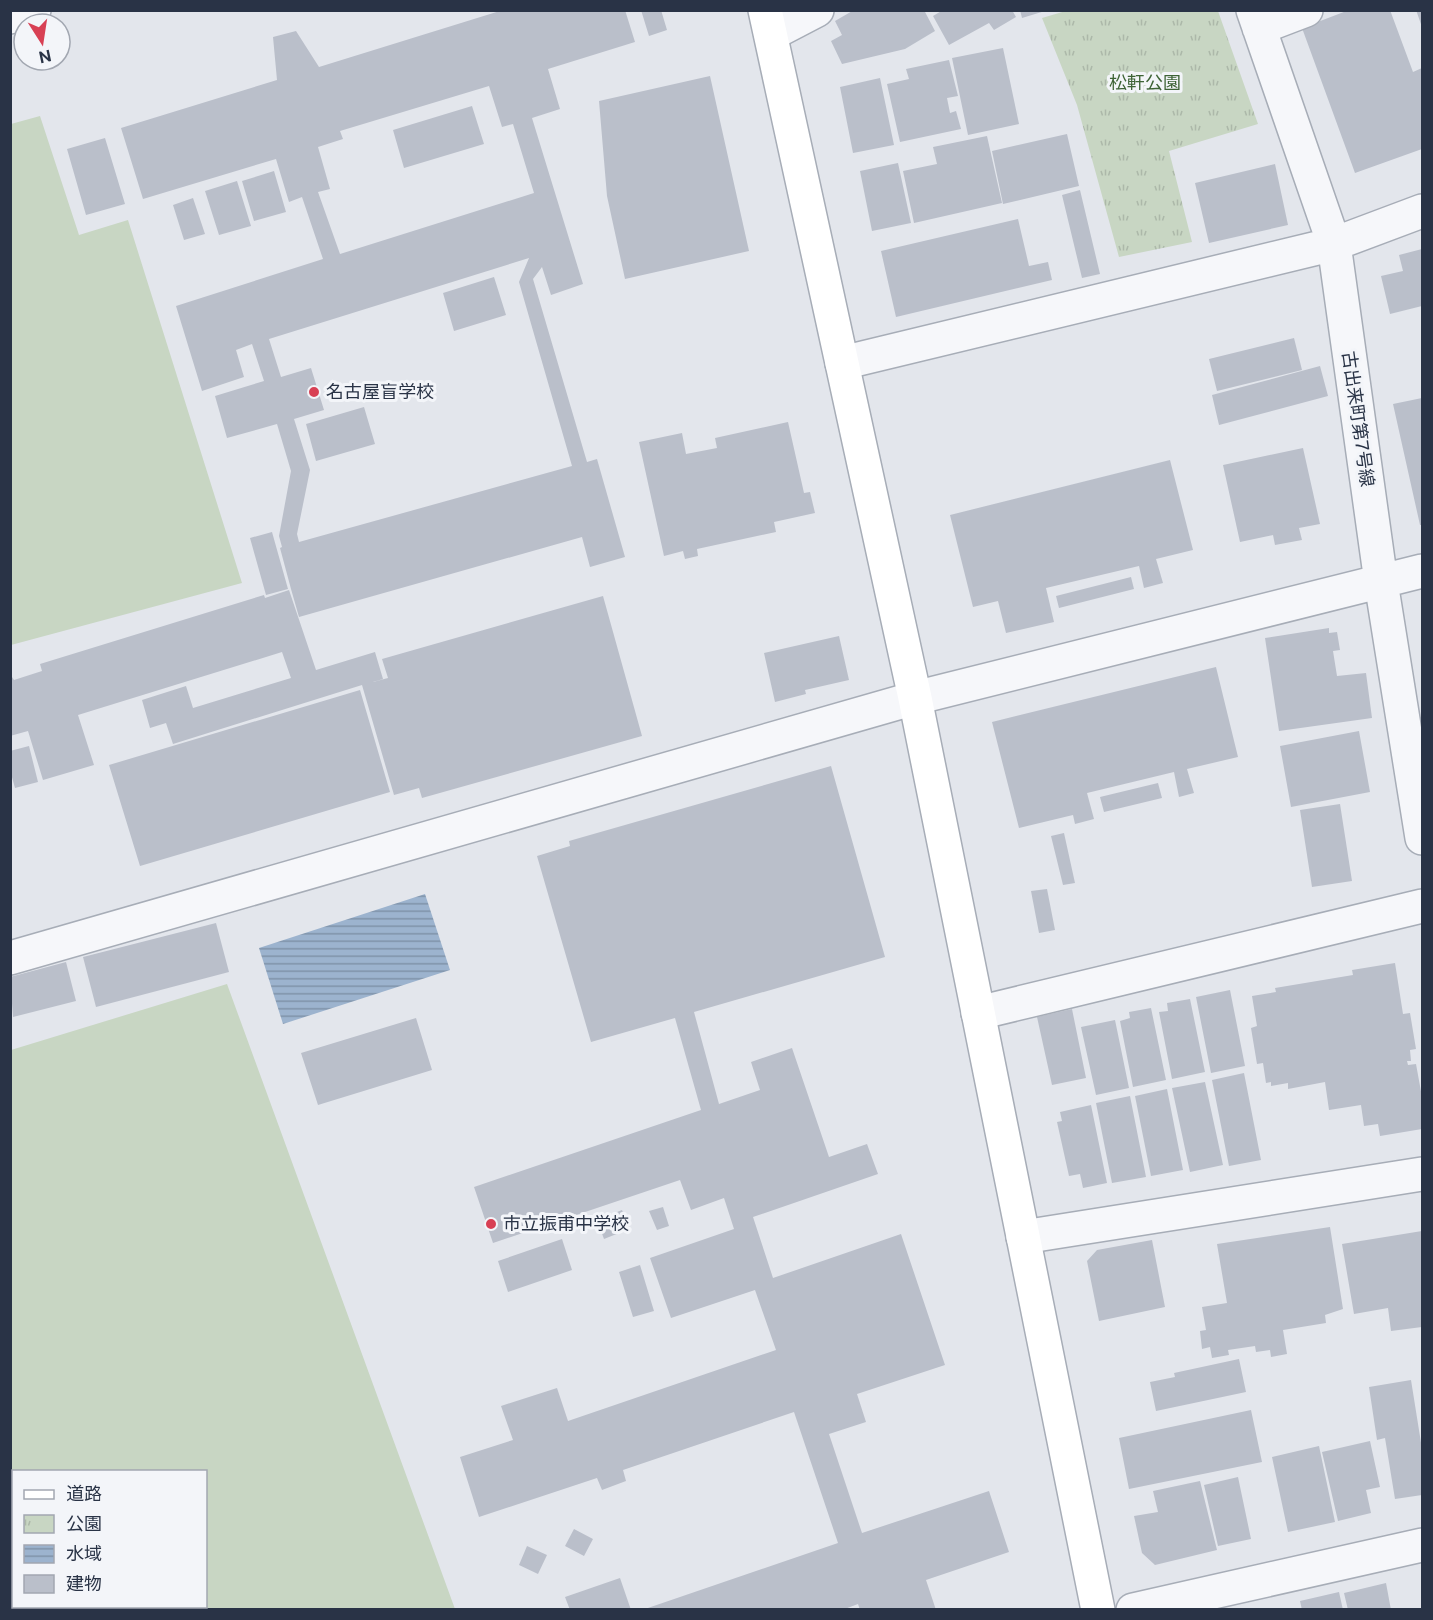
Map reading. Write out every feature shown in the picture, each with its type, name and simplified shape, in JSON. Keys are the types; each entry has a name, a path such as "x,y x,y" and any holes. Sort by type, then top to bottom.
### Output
{"street":[{"path":"10,17 34,10"},
{"path":"817,10 768,22 915,698 1098,1610"},
{"path":"1256,19 1306,10"},
{"name":"古出来町第7号線","path":"1256,19 1334,244 1381,582 1422,838"},
{"path":"842,363 1334,244 1422,211"},
{"path":"10,958 915,698 1422,571"},
{"path":"978,1013 1422,906"},
{"path":"1023,1237 1422,1174"},
{"path":"1133,1610 1422,1545"}],"green space":[{"name":"松軒公園","path":"1069,10 1218,11 1258,124 1169,151 1192,242 1119,257 1077,105 1042,18"},
{"path":"40,116 79,235 128,220 242,583 11,645 11,124"},
{"path":"227,984 455,1609 11,1609 11,1050"}],"water":[{"path":"425,894 450,970 283,1024 259,948"}],"building":[{"path":"503,10 625,10 635,42 548,69 560,109 532,118 583,284 551,295 542,267 533,279 587,462 597,459 625,557 590,567 582,537 299,617 280,548 282,547 279,536 291,471 277,424 227,438 215,396 264,381 252,344 236,350 244,377 202,391 176,306 323,259 302,197 289,202 276,159 143,199 121,128 277,80 273,37 296,31 319,67","holes":["489,86 502,127 513,124 534,193 340,254 318,192 330,189 318,147 343,139 340,131","529,258 519,282 572,466 299,542 297,534 310,470 294,419 324,410 311,368 281,377 269,339"]},
{"path":"641,10 661,10 667,30 649,36"},
{"path":"854,10 924,10 935,31 905,49 842,64 831,41 842,35 835,21"},
{"path":"943,10 1012,10 1016,17 994,30 989,23 949,45 933,16"},
{"path":"1020,10 1045,10 1045,11 1022,18"},
{"path":"1349,10 1390,10 1413,72 1422,68 1422,149 1355,173 1302,28"},
{"path":"1416,10 1422,10 1422,27"},
{"path":"1003,48 1019,124 968,135 952,58"},
{"path":"949,60 958,96 947,98 950,113 956,111 961,129 900,142 887,84 909,79 906,69"},
{"path":"710,76 749,251 625,279 607,196 599,101"},
{"path":"880,78 894,145 853,153 840,87"},
{"path":"472,106 484,144 404,168 393,130"},
{"path":"1067,134 1079,186 1003,204 992,151"},
{"path":"987,136 1002,203 914,223 903,171 937,164 933,147"},
{"path":"105,138 125,204 86,215 67,149"},
{"path":"898,163 911,223 872,231 860,171"},
{"path":"1275,164 1288,225 1209,243 1195,183"},
{"path":"274,171 286,212 254,221 242,181"},
{"path":"237,181 251,226 219,235 205,191"},
{"path":"1080,190 1100,274 1082,278 1062,195"},
{"path":"193,198 205,234 184,240 173,205"},
{"path":"1018,219 1029,266 1048,262 1052,280 896,317 881,251"},
{"path":"1422,249 1422,306 1390,314 1381,276 1403,271 1399,255"},
{"path":"494,277 506,315 454,331 443,293"},
{"path":"1294,338 1302,370 1217,391 1209,359"},
{"path":"1320,366 1328,396 1219,425 1212,395"},
{"path":"1422,398 1422,525 1420,525 1393,404"},
{"path":"364,407 375,444 316,461 306,424"},
{"path":"788,422 804,493 810,492 815,513 774,522 776,532 697,549 698,556 685,559 683,551 664,556 639,442 682,433 686,454 717,448 715,438"},
{"path":"1303,448 1320,524 1299,528 1302,540 1275,545 1273,535 1240,542 1223,465"},
{"path":"1170,460 1193,550 1156,559 1163,583 1144,588 1139,566 1046,588 1054,622 1006,633 998,601 973,607 950,515"},
{"path":"272,532 288,589 266,595 250,538"},
{"path":"1131,577 1134,589 1059,608 1056,596"},
{"path":"289,590 316,670 375,652 383,679 373,682 388,678 382,659 603,596 642,736 422,798 419,788 394,795 362,685 173,744 166,723 150,728 142,700 186,686 193,708 291,678 282,652 78,715 94,765 43,780 28,731 10,736 10,674 14,680 42,671 40,664 264,595 265,598"},
{"path":"1329,628 1329,633 1337,632 1340,650 1333,651 1337,676 1366,673 1372,718 1279,731 1265,638"},
{"path":"839,636 849,680 805,690 806,694 775,702 764,653"},
{"path":"1216,667 1238,757 1187,769 1194,793 1179,797 1174,772 1087,793 1094,819 1075,824 1073,815 1019,828 992,722"},
{"path":"360,690 390,792 140,866 109,765"},
{"path":"1359,731 1370,792 1291,807 1280,746"},
{"path":"29,746 38,782 15,788 10,770 10,751"},
{"path":"831,766 885,957 694,1012 719,1104 760,1090 751,1062 792,1048 829,1157 867,1144 878,1174 753,1217 773,1278 901,1234 945,1365 857,1394 866,1422 829,1434 862,1533 989,1491 1009,1552 926,1580 936,1610 860,1610 858,1604 842,1610 642,1610 838,1543 794,1412 623,1470 626,1481 602,1490 597,1478 479,1517 460,1457 513,1440 501,1406 557,1388 568,1421 776,1350 755,1290 671,1318 650,1258 734,1229 724,1198 691,1210 680,1180 493,1243 474,1187 701,1110 675,1018 591,1042 537,856 570,846 569,841"},
{"path":"1158,783 1162,798 1104,812 1100,797"},
{"path":"1340,804 1352,881 1312,887 1300,810"},
{"path":"1064,833 1075,883 1063,885 1051,836"},
{"path":"1047,889 1055,930 1039,933 1031,891"},
{"path":"216,923 229,972 96,1007 83,957"},
{"path":"66,962 76,1001 13,1017 10,977"},
{"path":"1395,963 1403,1014 1410,1013 1416,1049 1410,1050 1411,1061 1407,1061 1408,1065 1416,1064 1422,1097 1422,1129 1380,1136 1378,1124 1364,1126 1361,1105 1329,1110 1325,1082 1288,1089 1288,1083 1271,1086 1271,1082 1266,1083 1263,1063 1257,1064 1251,1028 1257,1026 1252,996 1276,992 1275,988 1353,975 1352,970"},
{"path":"1230,990 1245,1066 1211,1073 1196,997"},
{"path":"1190,999 1205,1072 1172,1079 1159,1012 1168,1011 1167,1003"},
{"path":"1151,1008 1166,1080 1133,1087 1120,1021 1130,1018 1129,1012"},
{"path":"1072,1009 1086,1078 1052,1085 1037,1017"},
{"path":"416,1018 432,1070 318,1105 301,1053"},
{"path":"1115,1020 1129,1088 1096,1095 1081,1027"},
{"path":"1244,1073 1261,1160 1229,1166 1212,1080"},
{"path":"1205,1082 1223,1165 1190,1172 1172,1088"},
{"path":"1167,1089 1183,1170 1151,1176 1135,1096"},
{"path":"1130,1096 1146,1177 1112,1183 1096,1103"},
{"path":"1091,1105 1107,1183 1083,1188 1080,1174 1069,1176 1057,1122 1062,1121 1060,1112"},
{"path":"663,1207 669,1226 657,1230 649,1211"},
{"path":"622,1210 629,1229 604,1239 597,1220"},
{"path":"1330,1227 1343,1309 1325,1315 1326,1323 1283,1330 1287,1354 1271,1357 1270,1350 1256,1352 1255,1346 1228,1350 1229,1355 1212,1358 1210,1347 1202,1349 1200,1331 1206,1330 1202,1307 1227,1303 1217,1244"},
{"path":"1422,1231 1422,1327 1391,1331 1388,1308 1354,1314 1342,1244"},
{"path":"562,1239 572,1270 508,1292 498,1261"},
{"path":"1152,1240 1165,1307 1099,1321 1087,1261 1097,1250"},
{"path":"640,1265 654,1311 633,1317 619,1272"},
{"path":"1239,1359 1246,1392 1156,1411 1150,1382 1175,1377 1174,1373"},
{"path":"1411,1380 1422,1449 1422,1495 1395,1499 1385,1438 1377,1440 1369,1387"},
{"path":"1251,1410 1262,1462 1129,1489 1119,1438"},
{"path":"1370,1441 1380,1487 1366,1490 1371,1513 1338,1521 1322,1452"},
{"path":"1319,1446 1335,1522 1288,1532 1272,1457"},
{"path":"1238,1477 1251,1539 1218,1546 1204,1485"},
{"path":"1200,1481 1217,1550 1155,1565 1142,1553 1134,1516 1158,1512 1153,1491"},
{"path":"574,1529 593,1539 584,1556 565,1546"},
{"path":"527,1546 547,1555 538,1574 519,1565"},
{"path":"620,1578 631,1610 570,1610 565,1597"},
{"path":"1386,1583 1391,1610 1348,1610 1344,1593"},
{"path":"1339,1592 1343,1610 1302,1610 1300,1601"}],"place":[{"name":"名古屋盲学校","path":"314,392"},
{"name":"市立振甫中学校","path":"491,1224"}]}
